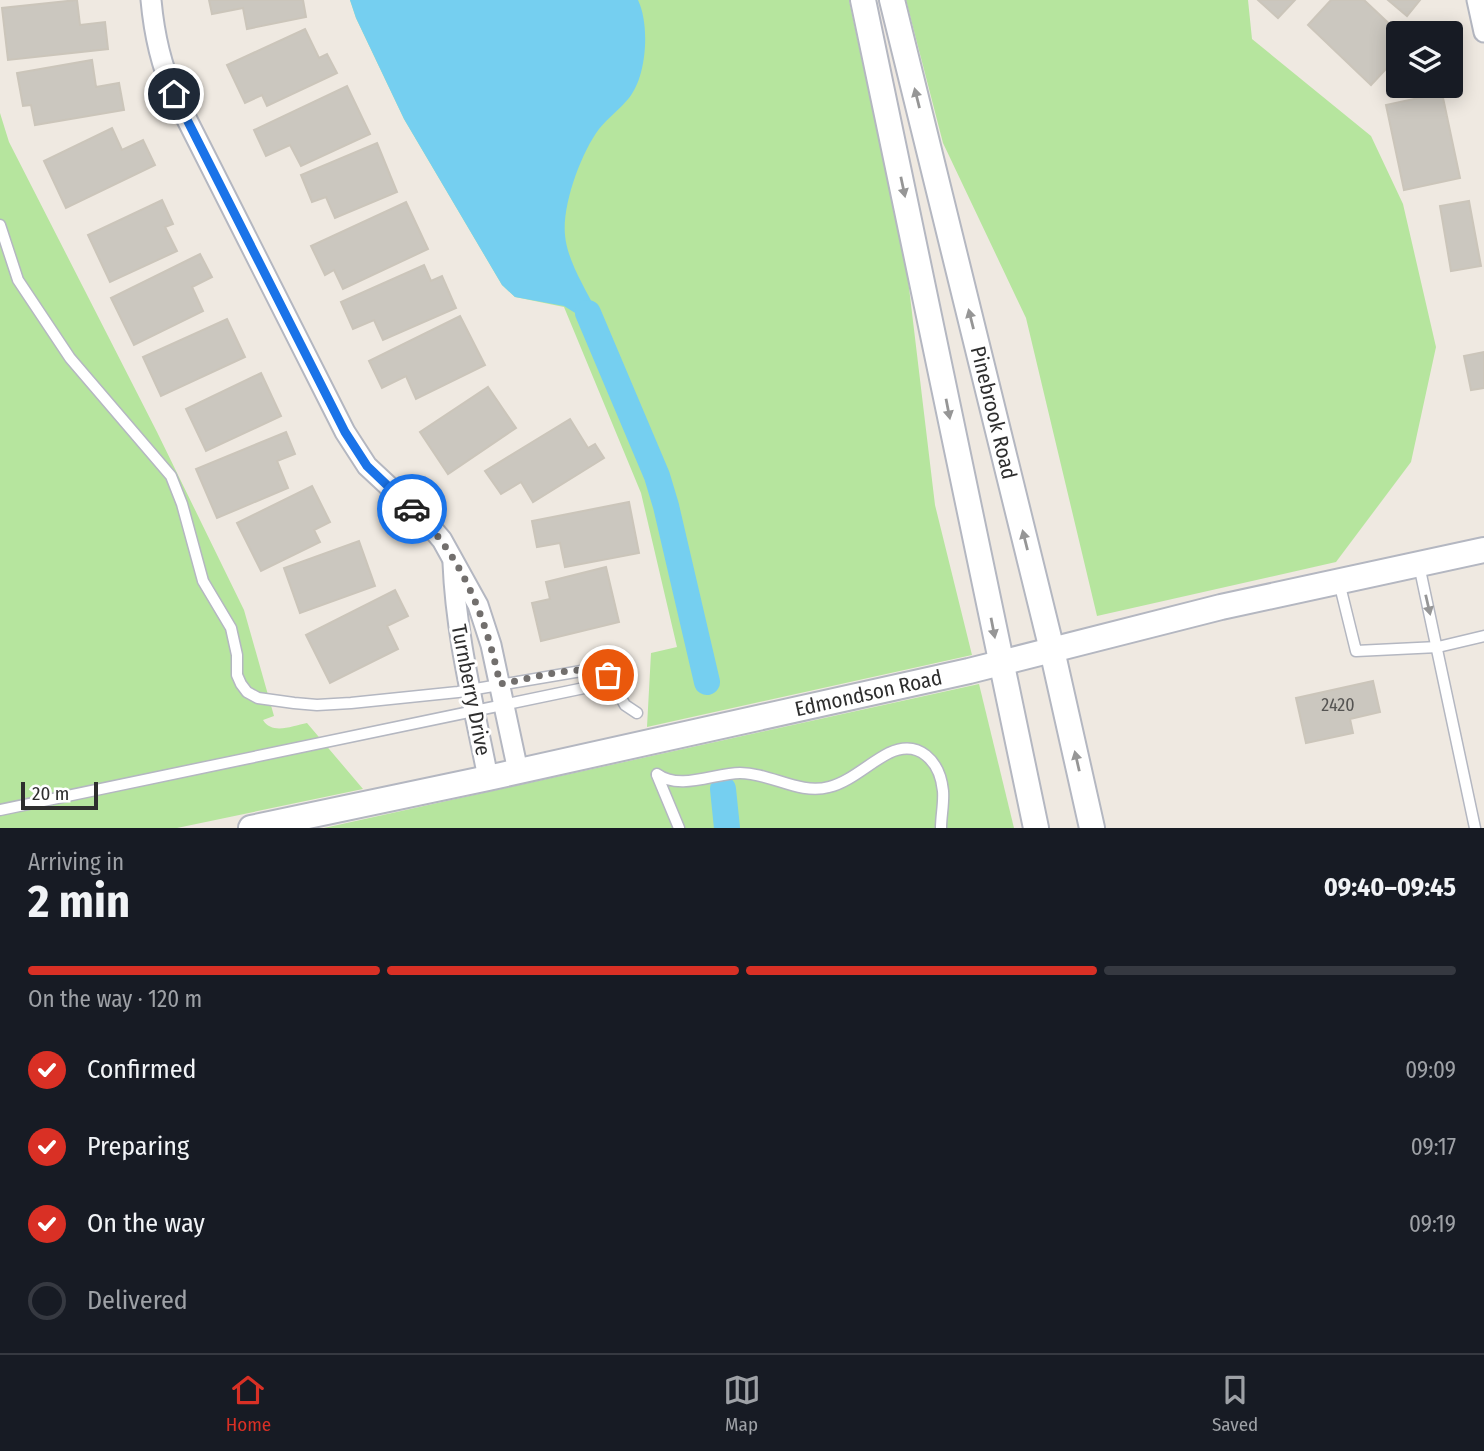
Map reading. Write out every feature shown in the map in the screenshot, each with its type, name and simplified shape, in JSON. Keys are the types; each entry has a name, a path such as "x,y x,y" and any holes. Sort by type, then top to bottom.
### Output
{"street":[{"name":"Turnberry Drive","path":"151,0 164,72 345,432 367,466 434,529 453,559 486,625 518,771"},
{"name":"Pinebrook Road","path":"863,0 1036,828"},
{"name":"Pinebrook Road","path":"892,0 1052,650 1092,828"},
{"path":"1477,0 1484,32"},
{"name":"Edmondson Road","path":"251,828 1000,664 1220,607 1484,550"},
{"name":"Turnberry Drive","path":"453,559 457,626 488,778"}],"lane":[{"path":"0,225 18,280 62,346 81,373 171,477 182,504 203,581 231,628 237,655 237,675 247,692 270,701 317,705 469,690 584,669 602,671 613,682 625,705 637,713"},
{"path":"1419,564 1475,828"},
{"path":"1339,582 1356,651 1438,647 1484,636"},
{"path":"0,810 613,682"},
{"path":"679,828 657,774 664,779 687,780 752,773 802,788 821,788 839,783 890,753 911,748 921,750 929,757 941,781 941,828"}],"green space":[{"path":"350,0 849,0 907,271 935,505 972,655 647,727 651,653 677,647 641,493 564,307 515,297 502,285 404,119"},
{"path":"906,0 1248,0 1252,39 1371,136 1403,204 1436,347 1411,462 1336,562 1097,616 1026,318 943,143"},
{"path":"0,113 9,142 157,432 244,610 274,716 263,720 267,725 277,728 307,723 363,789 177,828 0,828"},
{"path":"979,684 1014,828 324,828"}],"water":[{"path":"350,0 638,0 645,36 640,77 629,98 592,139 574,180 565,223 569,254 596,310 580,316 564,306 515,297 502,285 404,119"}],"building":[{"path":"77,0 80,25 105,22 108,49 8,60 2,8"},
{"path":"209,0 303,0 306,17 247,29 243,8 212,14"},
{"path":"1258,0 1295,0 1278,18"},
{"path":"1331,0 1364,0 1386,21 1386,69 1371,85 1308,25"},
{"path":"1388,0 1420,0 1407,16"},
{"path":"305,29 319,58 327,54 337,73 267,106 262,95 245,103 227,65"},
{"path":"92,60 96,87 119,83 124,110 35,125 31,105 23,106 17,73"},
{"path":"347,86 370,134 301,166 290,145 266,156 254,130"},
{"path":"1419,98 1443,98 1460,178 1404,190 1386,105"},
{"path":"112,128 122,150 143,140 155,165 66,208 44,161"},
{"path":"377,143 397,192 335,218 326,197 312,202 301,175"},
{"path":"162,200 173,224 165,227 177,251 110,282 88,235"},
{"path":"1469,201 1481,266 1451,271 1440,206"},
{"path":"406,202 428,249 343,289 334,270 325,275 311,246"},
{"path":"200,254 212,277 192,287 203,311 134,345 111,298"},
{"path":"424,265 431,281 442,276 456,308 383,340 374,320 353,329 341,302"},
{"path":"460,316 485,365 416,399 406,376 382,388 369,361"},
{"path":"227,319 245,357 161,396 143,357"},
{"path":"1484,352 1484,388 1471,390 1464,356"},
{"path":"261,373 281,416 206,451 186,409"},
{"path":"488,387 516,428 448,474 420,432"},
{"path":"570,419 588,448 595,444 604,458 533,502 521,482 501,494 485,471"},
{"path":"286,432 295,454 277,461 288,488 217,518 196,469"},
{"path":"312,486 330,522 314,530 320,542 261,571 237,523"},
{"path":"629,502 639,553 565,567 560,543 537,547 532,521"},
{"path":"359,541 375,586 300,613 284,568"},
{"path":"606,567 619,622 541,641 532,603 550,599 546,582"},
{"path":"395,590 408,616 387,626 398,649 330,683 306,635"},
{"path":"1373,681 1380,712 1350,719 1353,733 1306,743 1296,698"}],"waterway":[{"path":"588,313 657,476 707,682"},
{"path":"723,789 727,828"}],"way so far":[{"path":"412,509 442,540 478,605 492,645 500,684 584,669 602,671 608,675"}],"route":[{"path":"174,94 353,447 367,466 412,509"}]}
